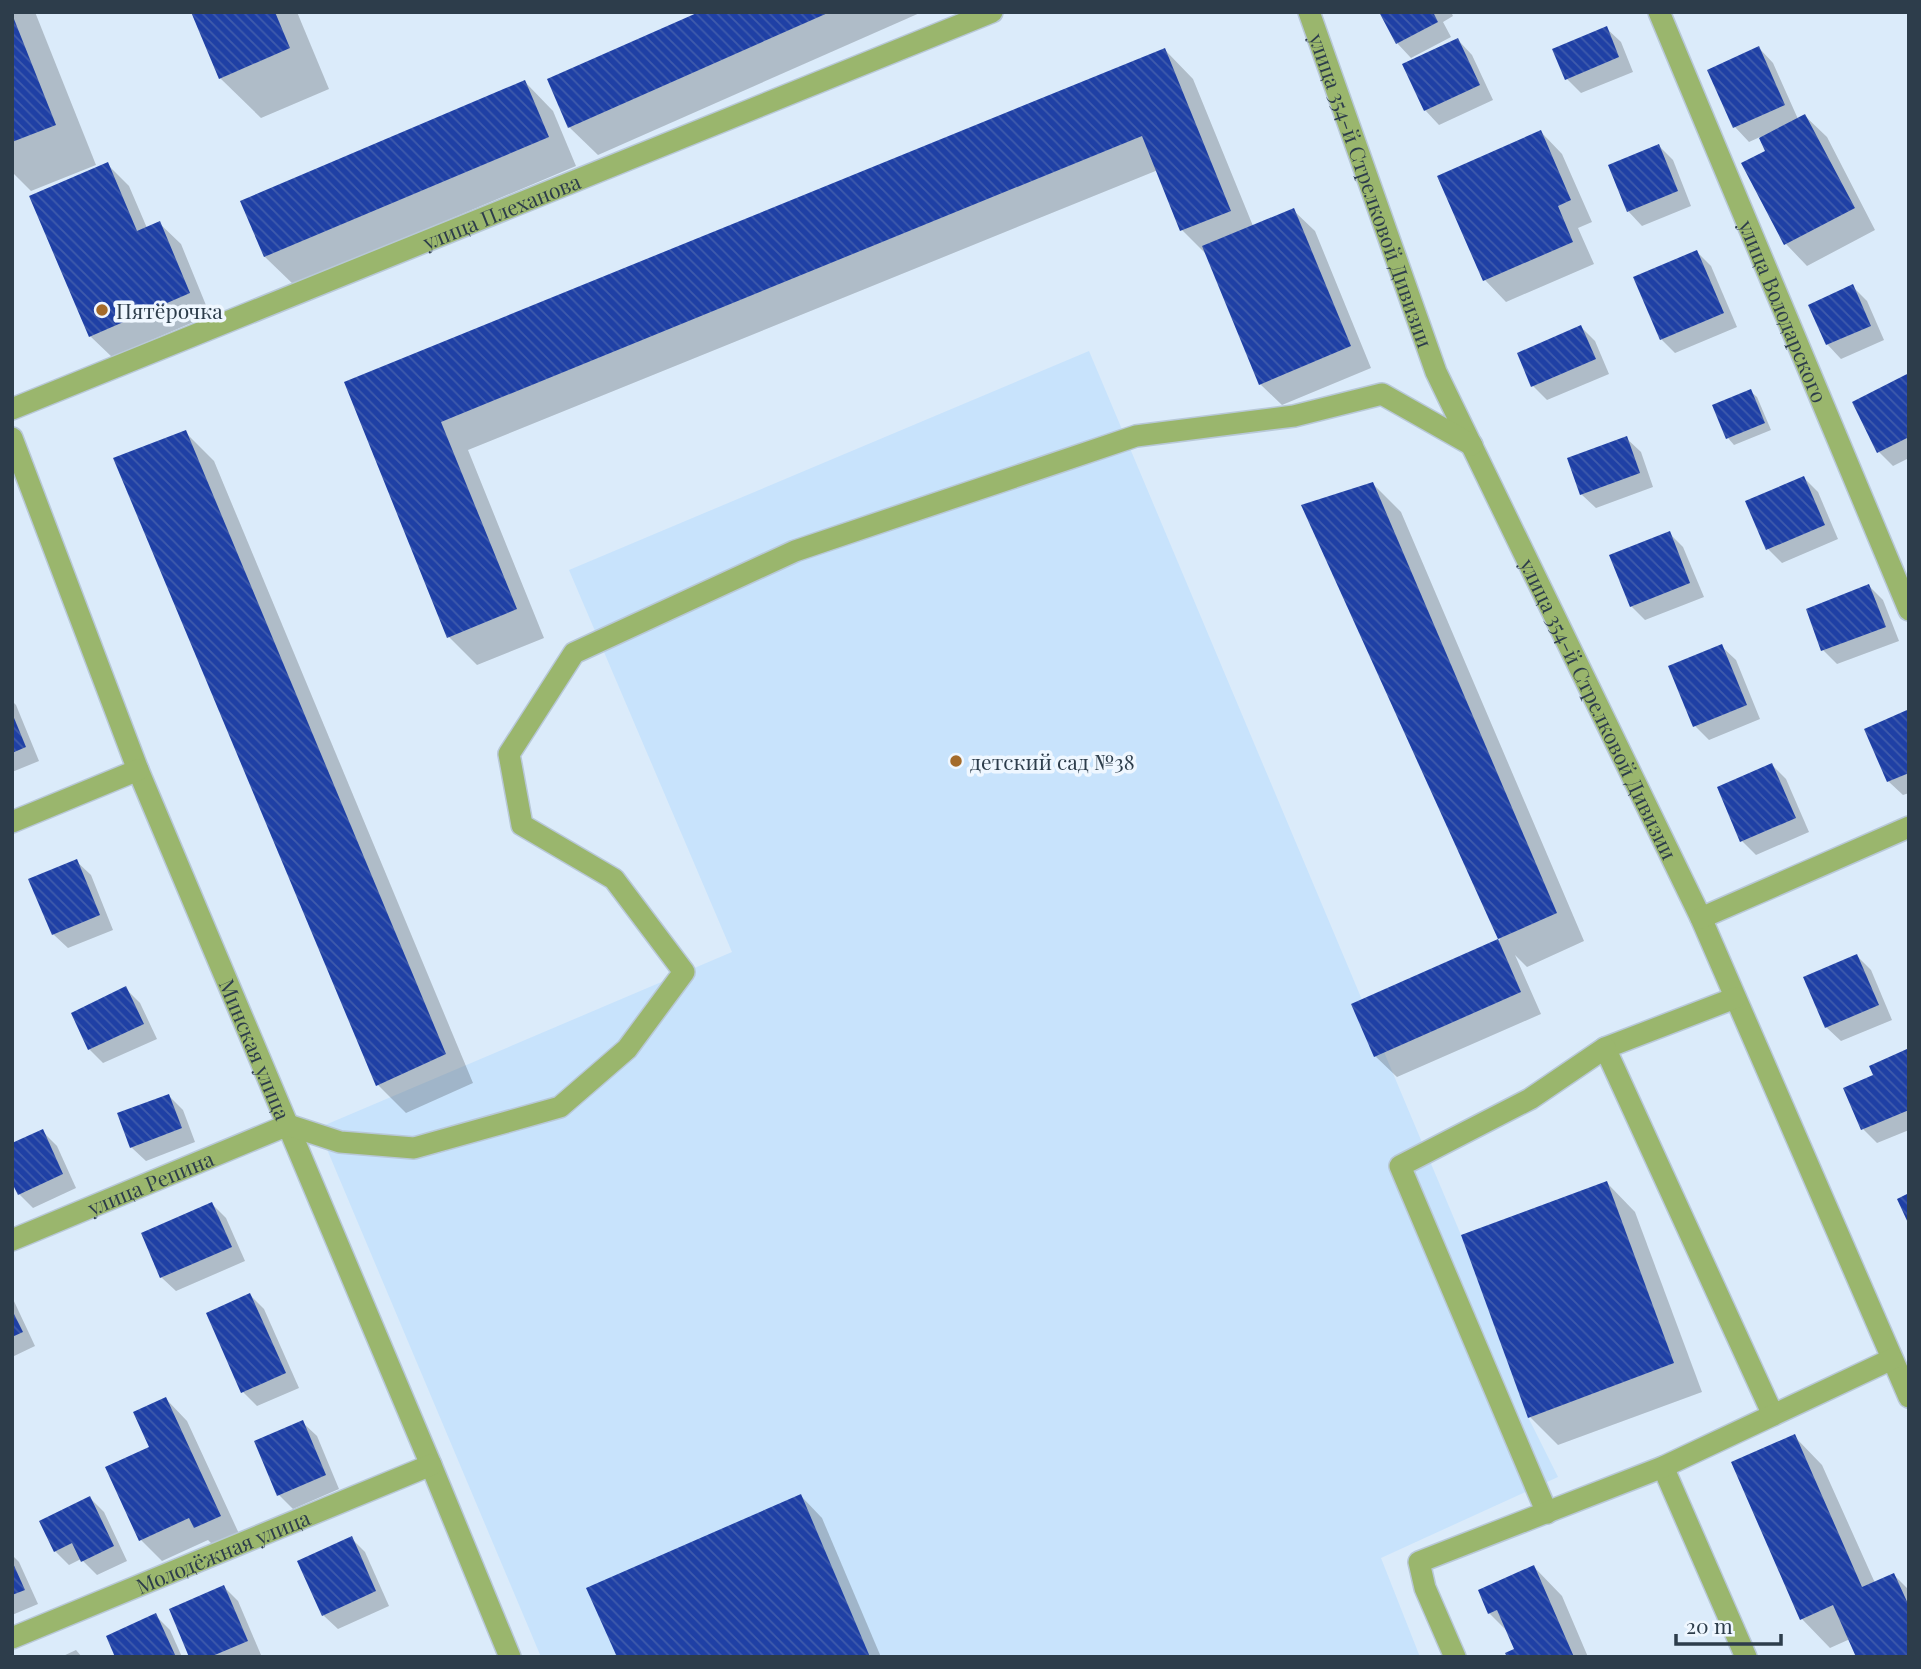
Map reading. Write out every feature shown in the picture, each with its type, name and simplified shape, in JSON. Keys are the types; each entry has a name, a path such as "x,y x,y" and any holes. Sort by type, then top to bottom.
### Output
{"street":[{"name":"улица Плеханова","path":"12,409 992,12"},
{"name":"улица 354-й Стрелковой Дивизии","path":"1309,12 1436,372 1701,918 1909,1397"},
{"name":"улица Володарского","path":"1659,12 1909,610"},
{"path":"288,1125 340,1142 414,1148 560,1107 627,1049 684,972 614,879 522,825 509,754 574,653 795,551 1136,436 1294,416 1382,394 1472,445"},
{"name":"Минская улица","path":"12,438 138,769 510,1657"},
{"path":"12,822 138,769"},
{"path":"1701,918 1909,827"},
{"path":"1547,1513 1400,1166 1530,1099 1605,1048 1735,998"},
{"path":"1605,1048 1773,1415"},
{"name":"улица Репина","path":"12,1240 288,1125"},
{"path":"1455,1657 1425,1588 1419,1562 1662,1467 1892,1359"},
{"name":"Молодёжная улица","path":"12,1638 431,1465"},
{"path":"1662,1467 1746,1657"}],"shaded area":[{"path":"1089,351 1461,1235 1528,1417 1558,1477 1381,1558 1420,1657 541,1657 318,1128 732,952 569,570"}],"building":[{"path":"191,12 275,12 290,48 219,79"},
{"path":"699,12 830,12 568,128 547,79"},
{"path":"1379,12 1433,12 1438,22 1396,44"},
{"path":"12,14 56,125 12,142"},
{"path":"1607,26 1619,57 1565,80 1552,49"},
{"path":"1458,38 1480,85 1424,111 1402,64"},
{"path":"1759,46 1785,105 1733,128 1707,70"},
{"path":"1165,48 1231,211 1180,231 1142,136 441,422 517,609 447,638 344,382"},
{"path":"525,80 549,137 264,257 240,201"},
{"path":"1805,114 1855,208 1784,245 1741,163 1765,151 1759,138"},
{"path":"1541,130 1571,200 1558,206 1573,242 1483,281 1437,176"},
{"path":"1659,144 1678,191 1627,212 1608,165"},
{"path":"108,162 137,231 160,221 190,293 89,337 29,196"},
{"path":"1294,208 1351,346 1259,385 1202,246"},
{"path":"1697,250 1724,313 1660,340 1633,277"},
{"path":"1853,284 1871,326 1826,345 1808,305"},
{"path":"1581,325 1596,359 1531,387 1517,353"},
{"path":"1909,373 1909,437 1877,453 1852,402"},
{"path":"1751,389 1765,423 1726,439 1712,405"},
{"path":"186,430 446,1054 376,1086 113,458"},
{"path":"1627,436 1640,473 1580,495 1567,458"},
{"path":"1804,476 1825,525 1766,550 1745,501"},
{"path":"1373,482 1557,913 1498,939 1301,505"},
{"path":"1670,531 1690,583 1630,607 1609,555"},
{"path":"1869,584 1886,627 1821,651 1806,609"},
{"path":"1722,644 1747,705 1693,727 1668,666"},
{"path":"1907,710 1909,773 1887,782 1864,729"},
{"path":"12,713 26,747 12,753"},
{"path":"1772,763 1796,818 1740,842 1717,787"},
{"path":"77,859 100,915 52,935 28,879"},
{"path":"1498,939 1521,992 1374,1057 1351,1004"},
{"path":"1857,954 1879,1005 1825,1028 1803,977"},
{"path":"126,986 144,1024 88,1050 71,1013"},
{"path":"1907,1049 1909,1110 1861,1130 1843,1088 1873,1075 1869,1066"},
{"path":"169,1094 182,1128 130,1148 117,1113"},
{"path":"43,1129 63,1174 18,1195 12,1183 12,1143"},
{"path":"1607,1181 1674,1363 1528,1418 1461,1235"},
{"path":"1909,1193 1909,1225 1897,1199"},
{"path":"212,1202 232,1247 160,1278 141,1233"},
{"path":"250,1293 286,1373 241,1393 206,1313"},
{"path":"12,1310 23,1332 12,1337"},
{"path":"166,1397 221,1516 194,1528 189,1518 139,1541 105,1467 149,1447 133,1412"},
{"path":"303,1420 326,1475 277,1496 254,1441"},
{"path":"1795,1434 1862,1587 1894,1573 1909,1606 1909,1657 1856,1657 1833,1605 1800,1620 1731,1462"},
{"path":"801,1494 870,1657 617,1657 586,1588"},
{"path":"90,1496 114,1546 81,1562 72,1543 54,1552 39,1521"},
{"path":"352,1536 376,1591 322,1616 297,1561"},
{"path":"12,1561 25,1590 12,1595"},
{"path":"1534,1565 1574,1657 1507,1657 1505,1653 1514,1649 1497,1610 1488,1614 1478,1590"},
{"path":"224,1585 248,1641 210,1657 189,1657 169,1609"},
{"path":"156,1613 176,1657 115,1657 106,1636"}],"place":[{"name":"Пятёрочка","path":"102,310"},
{"name":"детский сад №38","path":"956,761"}]}
